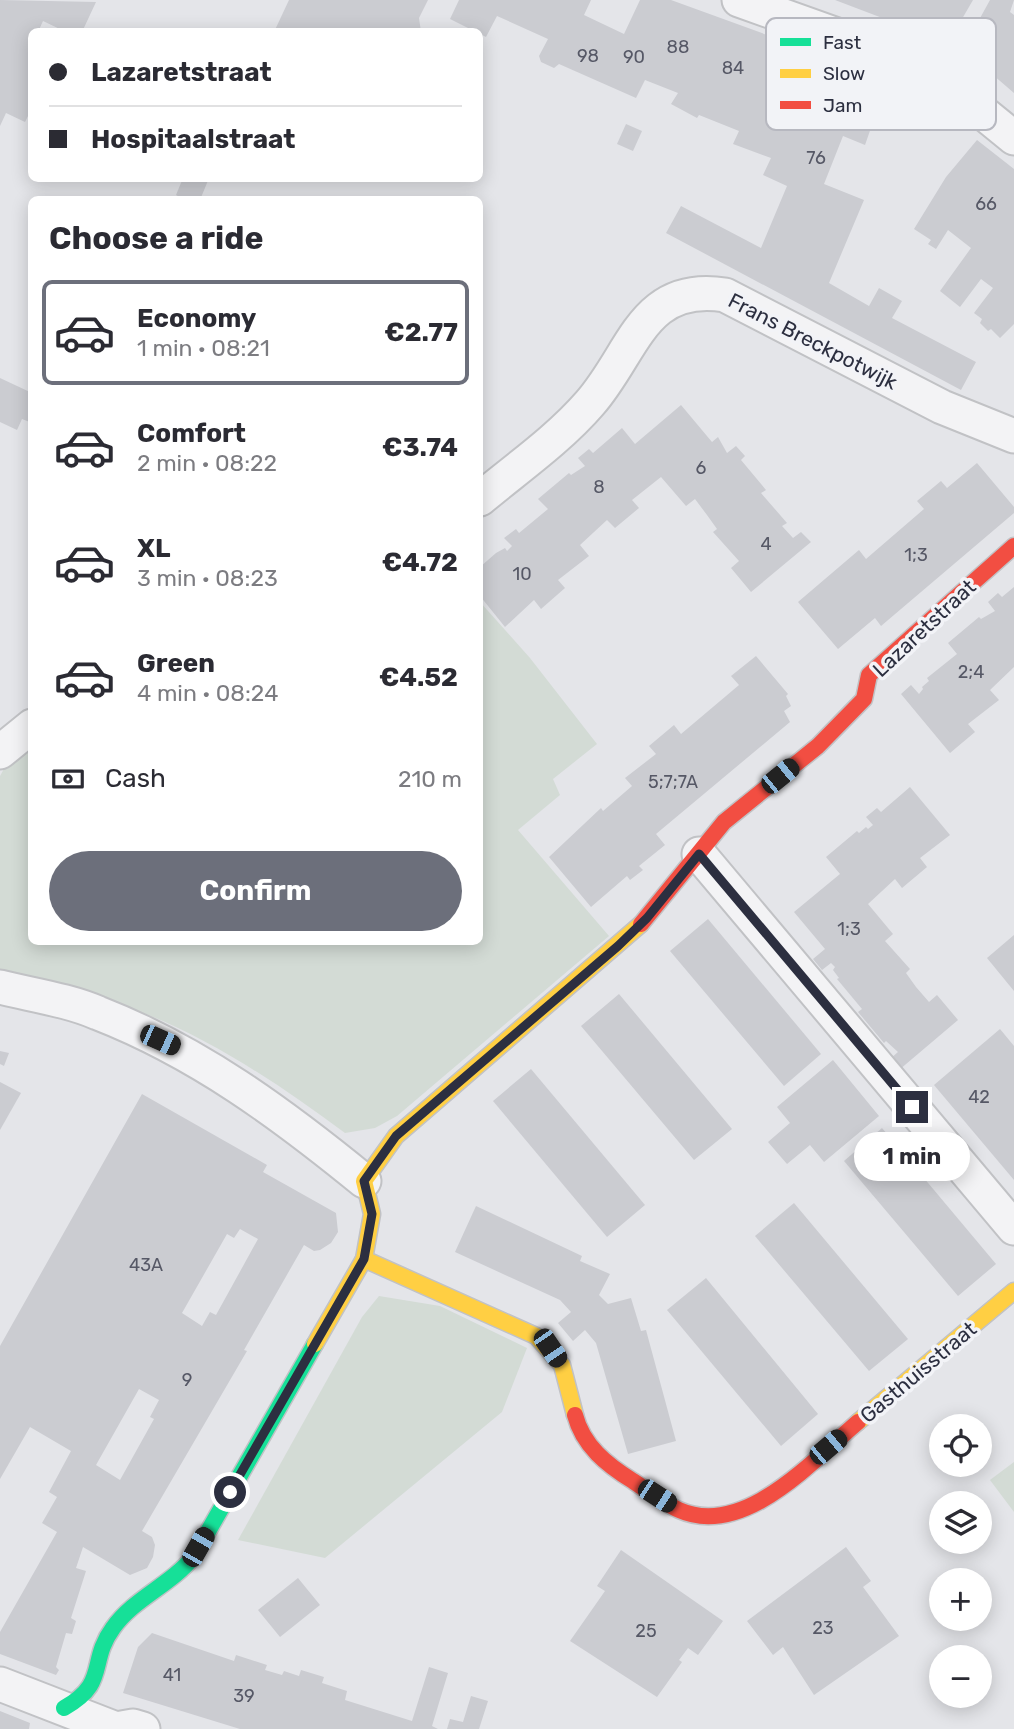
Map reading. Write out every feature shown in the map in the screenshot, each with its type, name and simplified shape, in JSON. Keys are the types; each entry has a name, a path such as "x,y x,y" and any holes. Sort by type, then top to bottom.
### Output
{"street":[{"path":"739,0 789,18"},
{"path":"996,123 1014,138"},
{"name":"Frans Breckpotwijk","path":"483,496 588,405 646,318 666,302 703,292 725,295 942,407 1014,436"},
{"name":"Lazaretstraat","path":"364,1181 396,1136 618,946 647,918 724,822 818,746 864,699 869,675 1014,546"},
{"path":"0,752 28,729"},
{"path":"699,854 1014,1228"},
{"path":"0,987 96,1012 181,1050 284,1115 364,1181 372,1214 364,1259 189,1562 116,1623 102,1647 100,1671 93,1685 63,1719"},
{"name":"Gasthuisstraat","path":"364,1259 536,1336 550,1348 562,1365 580,1434 610,1466 680,1511 713,1517 741,1512 777,1490 1014,1291"},
{"path":"0,1684 63,1719 116,1729 133,1726 143,1729"}],"shaded area":[{"path":"483,605 530,658 597,744 553,779 560,795 518,830 609,936 397,1116 375,1128 345,1133 237,1060 150,1015 75,992 0,976 0,776 10,758 28,743 28,945 483,945"},
{"path":"379,1296 440,1306 527,1348 502,1412 325,1558 238,1540 362,1317"},
{"path":"1014,1462 1014,1512 990,1480"}],"building":[{"path":"0,0 96,2 84,28 58,28 43,21 40,28 28,28 28,116 25,122 6,113 0,126"},
{"path":"289,0 428,0 419,18 420,28 276,28"},
{"path":"459,0 591,0 584,15 624,34 640,0 671,0 766,35 766,130 870,130 865,145 843,136 824,184 864,200 829,283 869,306 879,288 902,301 892,318 976,362 961,390 666,233 681,206 761,248 787,186 763,175 771,158 733,144 739,131 699,115 697,118 671,104 678,93 645,80 636,98 559,64 554,68 541,62 539,56 548,39 497,16 486,37 483,36 483,28 468,28 450,19"},
{"path":"835,0 973,0 963,18 882,18"},
{"path":"990,0 1014,0 1010,12 1014,15 1014,93 996,77 996,18 980,18"},
{"path":"626,124 642,131 633,151 617,144"},
{"path":"977,140 1014,169 1014,324 1000,338 991,329 988,331 980,323 982,319 974,313 993,288 981,279 960,307 940,291 971,248 948,230 936,249 928,244 931,240 914,229 946,177"},
{"path":"181,182 207,182 202,196 176,195"},
{"path":"0,378 28,391 28,421 22,419 17,430 0,422"},
{"path":"681,405 712,442 718,437 727,453 736,446 745,456 741,460 766,490 761,493 787,523 782,526 793,538 801,532 811,542 751,592 731,568 739,561 713,532 717,529 695,499 686,506 661,477 632,500 639,508 615,528 607,520 580,545 589,556 558,580 565,588 541,609 534,600 505,627 483,600 483,564 496,553 505,548 507,551 512,546 504,538 516,529 519,533 548,509 538,499 569,473 571,475 585,466 578,458 589,449 593,453 622,428 635,444"},
{"path":"977,463 1014,507 1014,513 881,626 875,618 838,649 798,602 859,550 866,559 924,509 917,501 941,481 947,488"},
{"path":"1014,587 1014,667 990,690 999,700 968,724 975,732 950,753 901,694 911,685 919,694 929,681 927,678 957,654 948,643 979,617 981,619 995,611 988,602 998,593 1002,597"},
{"path":"756,656 788,694 786,696 791,706 784,711 790,722 656,834 665,845 639,866 643,870 630,880 627,876 591,907 549,857 601,808 603,811 632,786 625,778 656,754 649,746 674,725 681,734 739,685 731,676"},
{"path":"910,787 950,835 920,858 927,867 902,888 895,879 868,904 893,934 885,941 910,969 906,973 916,987 929,1002 937,995 958,1020 899,1070 890,1059 898,1052 886,1041 884,1043 858,1012 862,1009 837,979 839,978 833,970 835,967 831,963 822,970 813,959 825,949 794,912 840,874 826,857 857,831 859,833 873,825 866,817 877,808 881,812"},
{"path":"708,919 821,1054 784,1086 670,951"},
{"path":"1014,935 1014,991 987,958"},
{"path":"619,994 732,1129 694,1160 581,1026"},
{"path":"1000,1029 1014,1046 1014,1180 934,1085"},
{"path":"0,1051 9,1053 4,1066 0,1064"},
{"path":"833,1060 879,1116 824,1162 810,1145 787,1164 768,1142 790,1123 777,1107"},
{"path":"531,1069 645,1205 607,1237 493,1101"},
{"path":"0,1082 21,1093 0,1130"},
{"path":"142,1094 267,1165 263,1172 336,1213 338,1232 331,1243 320,1250 314,1251 304,1245 244,1350 247,1351 142,1531 152,1537 155,1545 147,1568 130,1575 83,1547 76,1568 86,1571 71,1618 76,1621 72,1634 66,1633 56,1675 0,1654 0,1632 57,1532 42,1523 57,1497 49,1492 71,1451 30,1427 0,1479 0,1346","holes":["240,1229 258,1239 216,1315 210,1312 202,1326 182,1313 227,1234 234,1238","139,1389 159,1400 150,1417 154,1419 120,1480 96,1465"]},
{"path":"882,1128 996,1264 958,1296 844,1161"},
{"path":"794,1203 908,1339 869,1371 755,1236"},
{"path":"476,1206 582,1256 580,1261 610,1274 599,1295 608,1304 631,1298 641,1331 646,1330 676,1441 628,1454 596,1343 585,1330 573,1341 558,1323 571,1312 560,1300 455,1252"},
{"path":"706,1278 818,1414 781,1446 667,1310"},
{"path":"846,1547 871,1581 863,1587 899,1636 814,1695 783,1647 773,1655 747,1621"},
{"path":"621,1550 723,1621 698,1655 688,1648 679,1660 682,1662 657,1697 570,1641 605,1591 597,1586"},
{"path":"298,1578 320,1605 280,1637 258,1610"},
{"path":"152,1633 234,1661 236,1655 267,1665 265,1670 282,1675 284,1671 299,1676 301,1670 324,1677 322,1683 347,1691 345,1700 412,1721 429,1667 448,1673 432,1726 438,1729 240,1729 123,1693 138,1647"},
{"path":"471,1696 488,1701 479,1729 447,1729 450,1719 463,1722"},
{"path":"0,1711 30,1723 29,1729 0,1729"}],"traffic: fast":[{"path":"64,1708 78,1699 93,1681 101,1651 122,1617 175,1575 194,1556 315,1344"}],"traffic: slow":[{"path":"315,1344 364,1259 372,1214 364,1181 396,1136 641,924"},
{"path":"364,1259 536,1336 562,1365 575,1415"},
{"path":"858,1422 1014,1291"}],"traffic: jam":[{"path":"641,924 724,822 818,746 864,699 869,675 1014,546"},
{"path":"575,1415 590,1445 614,1468 673,1507 704,1516 728,1514 752,1505 776,1491 858,1422"}],"route":[{"path":"230,1492 364,1259 372,1214 364,1181 396,1136 618,946 647,918 699,854 912,1107"}]}
